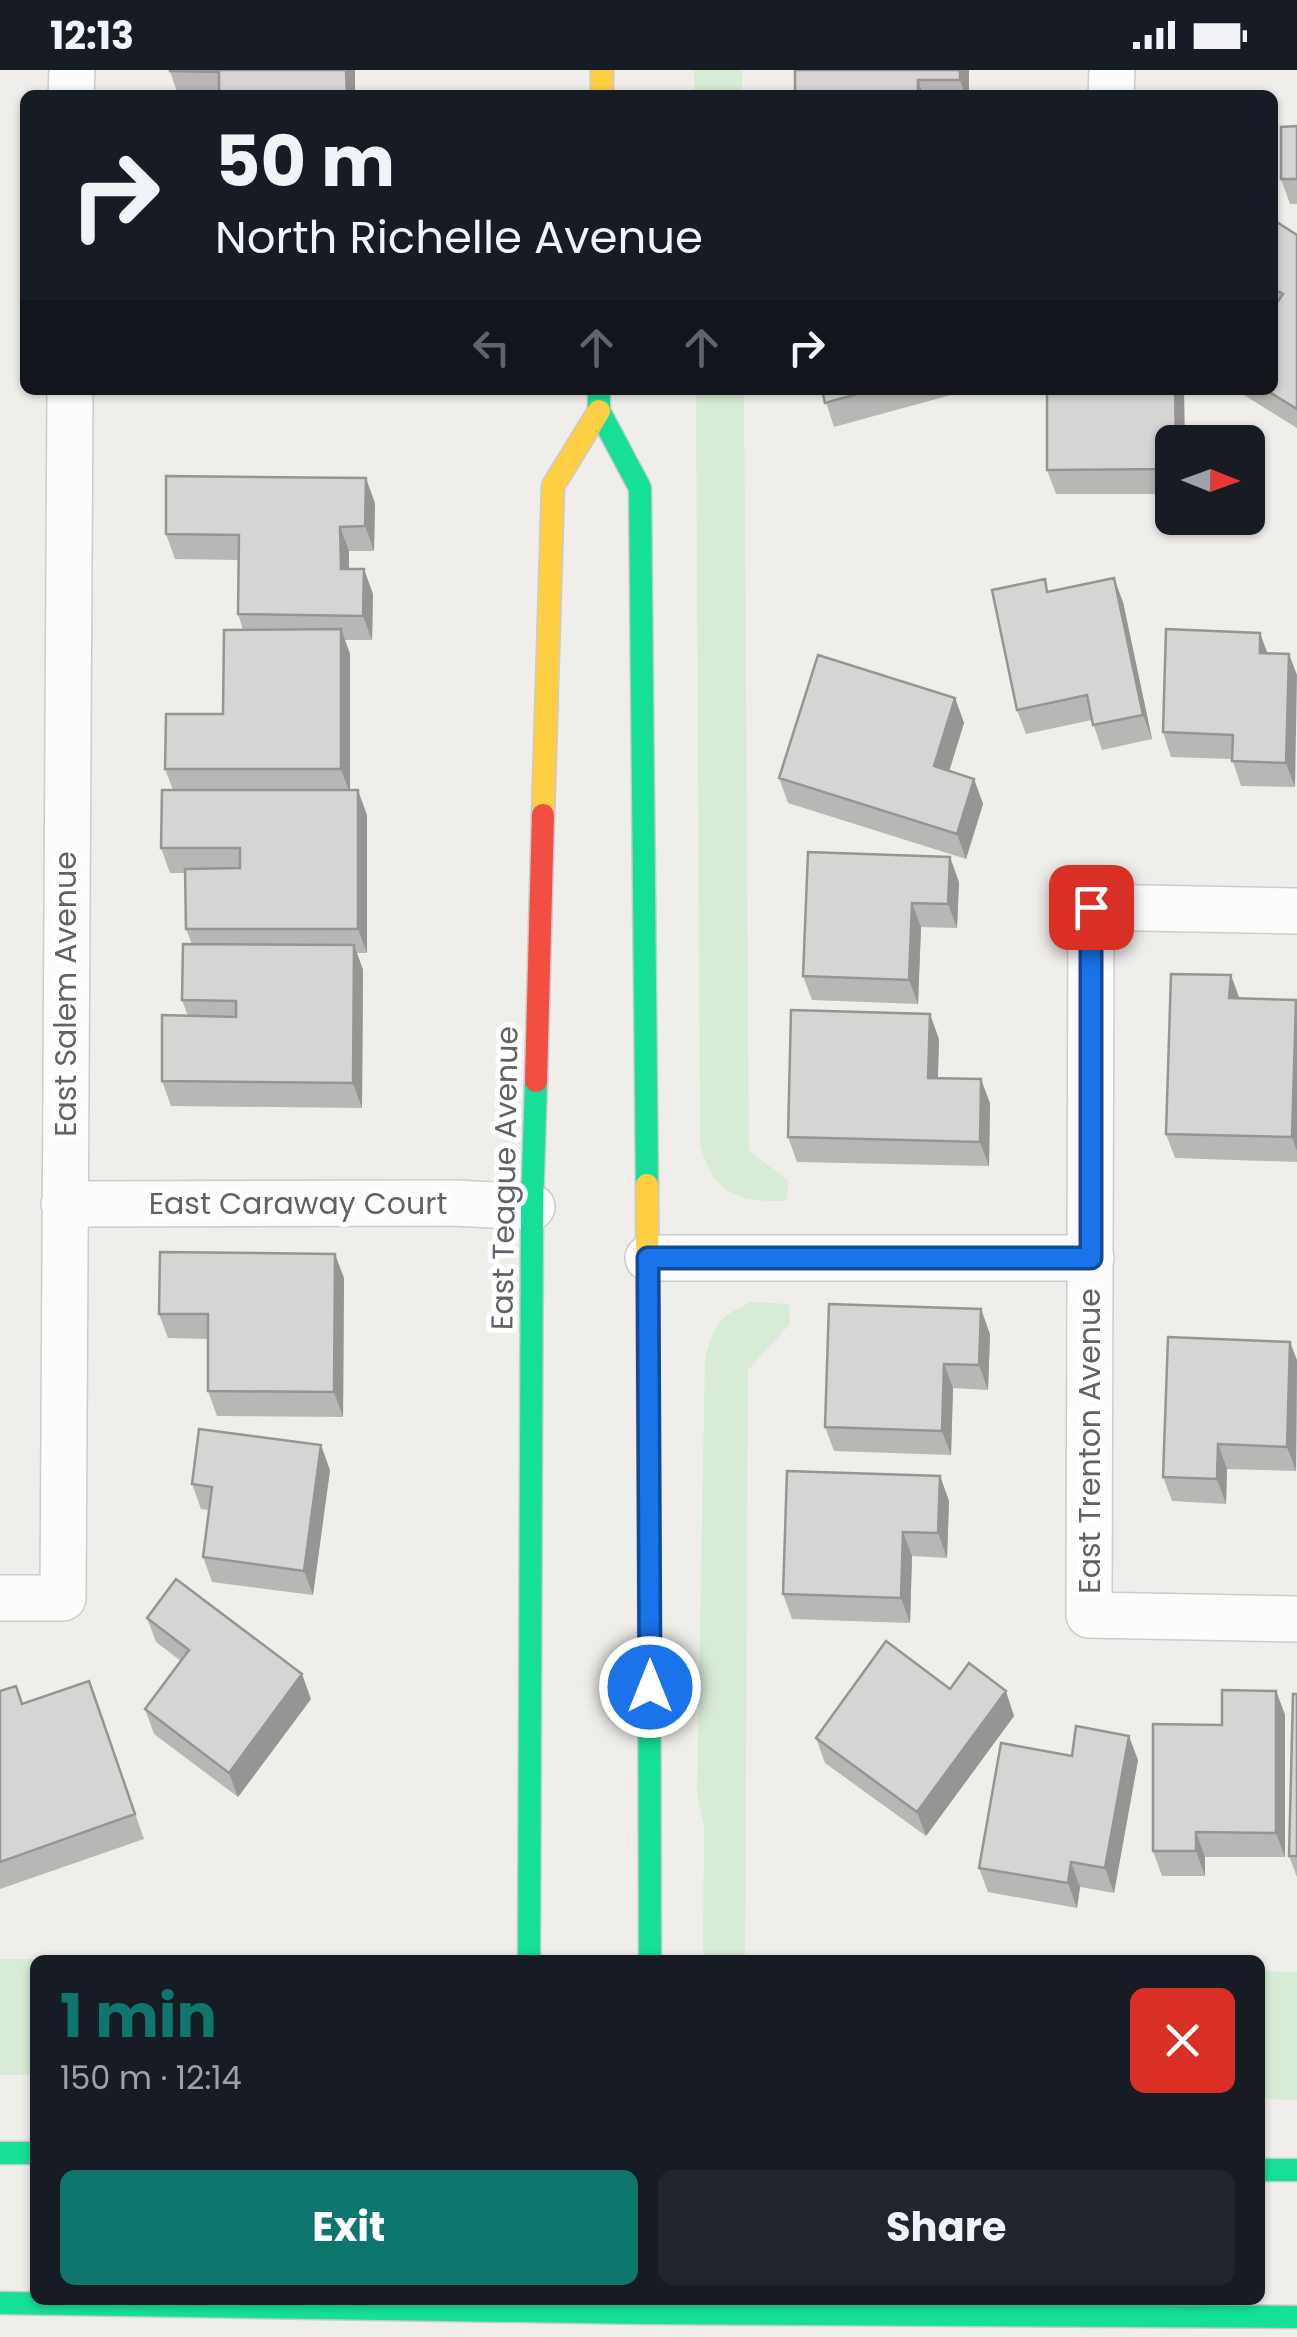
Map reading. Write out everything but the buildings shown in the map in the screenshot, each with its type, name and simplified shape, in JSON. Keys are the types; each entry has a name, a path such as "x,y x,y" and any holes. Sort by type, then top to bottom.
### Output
{"street":[{"name":"East Salem Avenue","path":"0,1598 63,1598 70,395"},
{"name":"East Teague Avenue","path":"529,1955 532,1207 552,486 599,401"},
{"name":"East Teague Avenue","path":"599,401 640,488 650,1955"},
{"name":"East Trenton Avenue","path":"1297,911 1091,907 1090,1615 1297,1619"},
{"name":"East Caraway Court","path":"64,1204 454,1203 532,1207"},
{"path":"648,1258 1091,1258"},
{"path":"0,2153 30,2153"},
{"path":"1265,2170 1297,2170"},
{"path":"0,2303 30,2303"},
{"path":"349,2305 1297,2317"},
{"path":"522,2337 523,2306"},
{"path":"645,2337 646,2306"}],"green space":[{"path":"694,70 742,70 742,90 694,90"},
{"path":"696,395 744,395 749,1151 788,1180 787,1201 755,1200 731,1192 713,1175 700,1145"},
{"path":"750,1302 789,1304 790,1324 748,1370 745,1955 703,1955 704,1826 697,1793 705,1360 719,1324"},
{"path":"0,1959 30,1959 30,2075 0,2075"},
{"path":"1265,1971 1297,1972 1297,2100 1265,2099"}],"traffic: fast":[{"path":"599,395 599,411 640,488 647,1185"},
{"path":"529,1955 536,1081"},
{"path":"649,1551 650,1955"},
{"path":"0,2153 30,2153"},
{"path":"1265,2170 1297,2170"},
{"path":"0,2303 30,2303"},
{"path":"129,2305 1297,2317"}],"traffic: slow":[{"path":"602,70 602,90"},
{"path":"543,815 553,486 599,411"},
{"path":"647,1185 649,1551"}],"traffic: jam":[{"path":"536,1081 543,815"}],"route":[{"path":"650,1687 648,1258 1091,1258 1091,907"}]}
